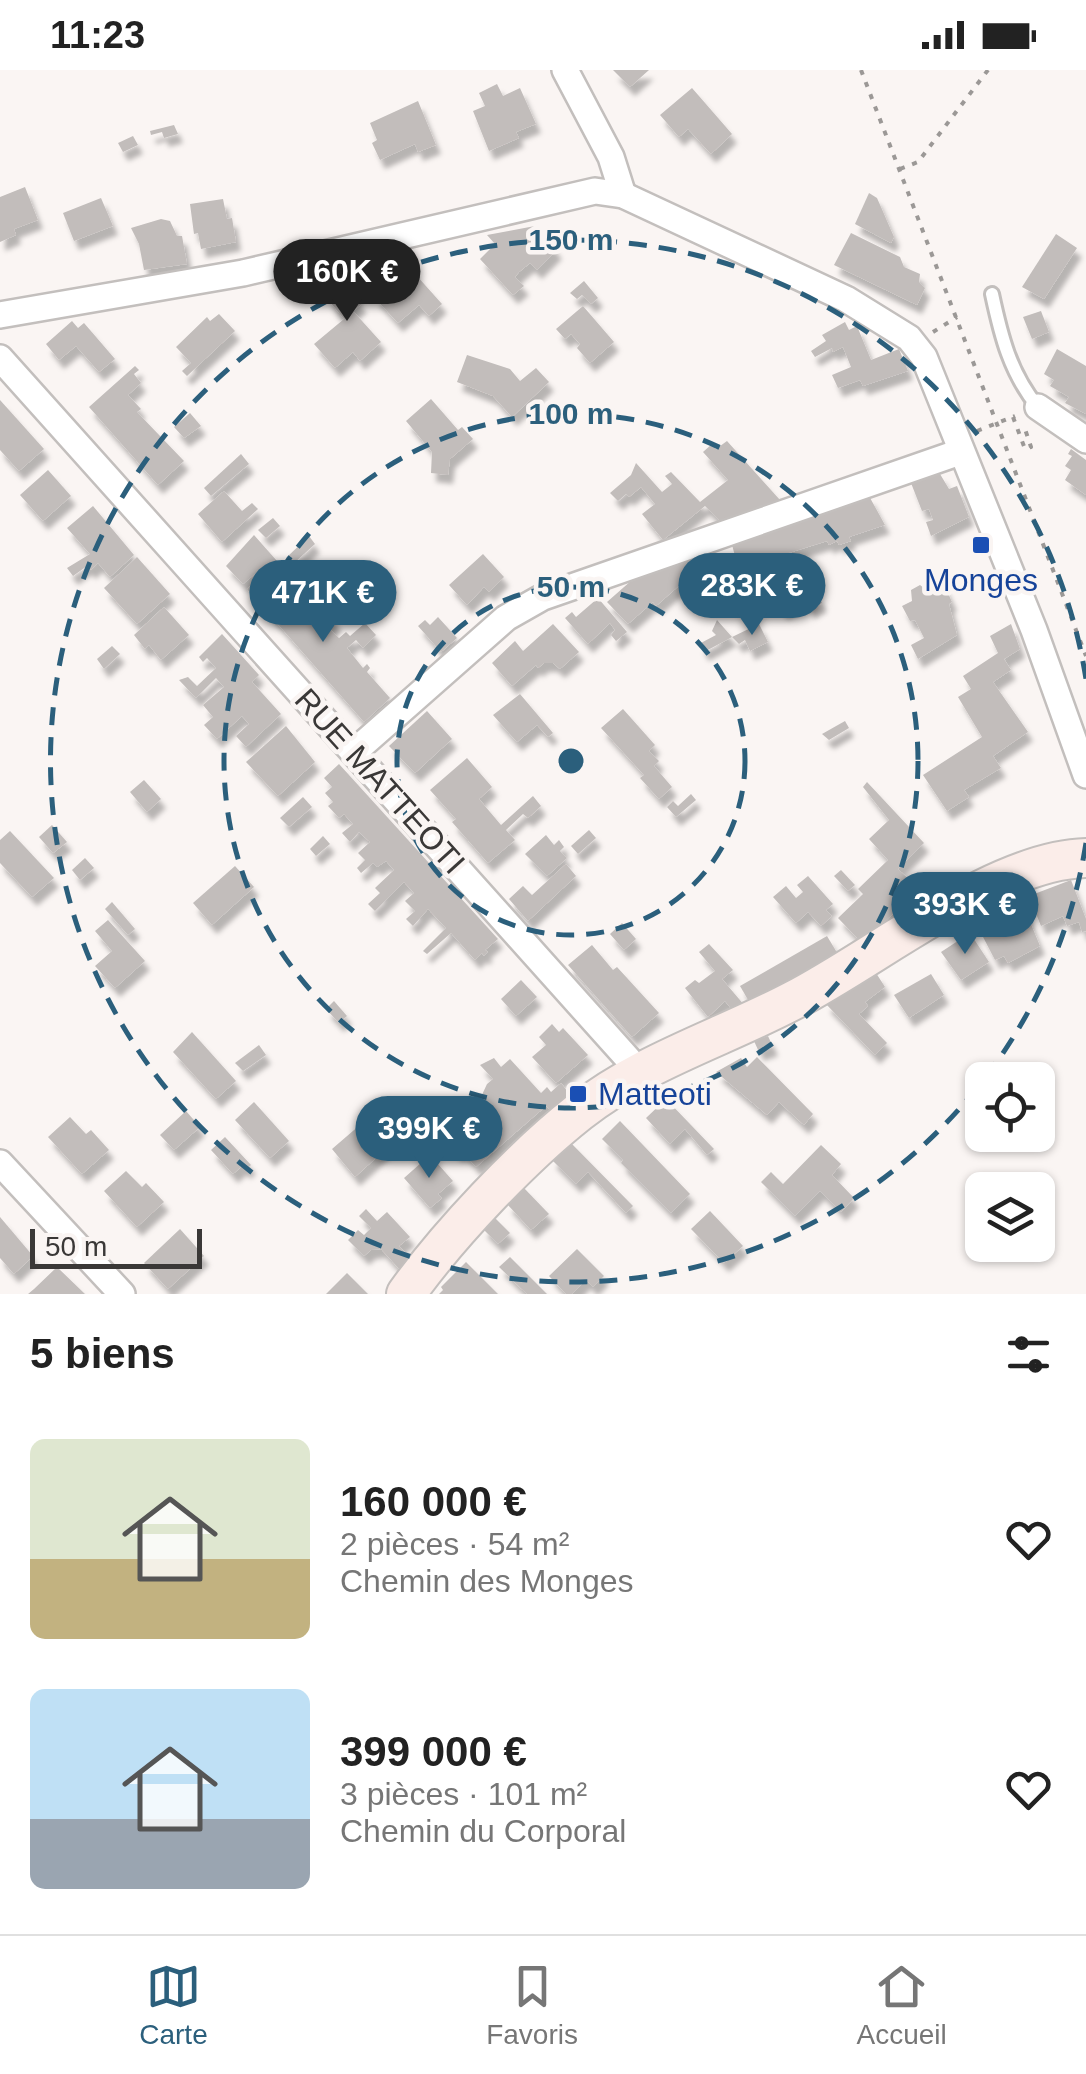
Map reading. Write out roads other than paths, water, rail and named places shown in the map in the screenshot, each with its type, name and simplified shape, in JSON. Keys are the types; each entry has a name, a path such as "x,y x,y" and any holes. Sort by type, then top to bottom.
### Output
{"street":[{"path":"566,70 611,156 623,195"},
{"path":"0,314 243,273 595,191 623,195 846,299 909,338 924,358 964,443 1086,775"},
{"name":"RUE MATTEOTI","path":"0,358 639,1071"},
{"path":"1029,411 1086,440"},
{"path":"354,752 524,606 964,443"},
{"path":"406,1294 430,1261 524,1163 578,1113 639,1071 791,1002 952,906 1021,872 1064,859 1086,858"},
{"path":"0,1163 122,1294"}],"lane":[{"path":"992,294 1004,350 1024,390 1029,411"}],"place":[{"name":"Monges","path":"981,545"},
{"name":"Matteoti","path":"578,1094"}]}
